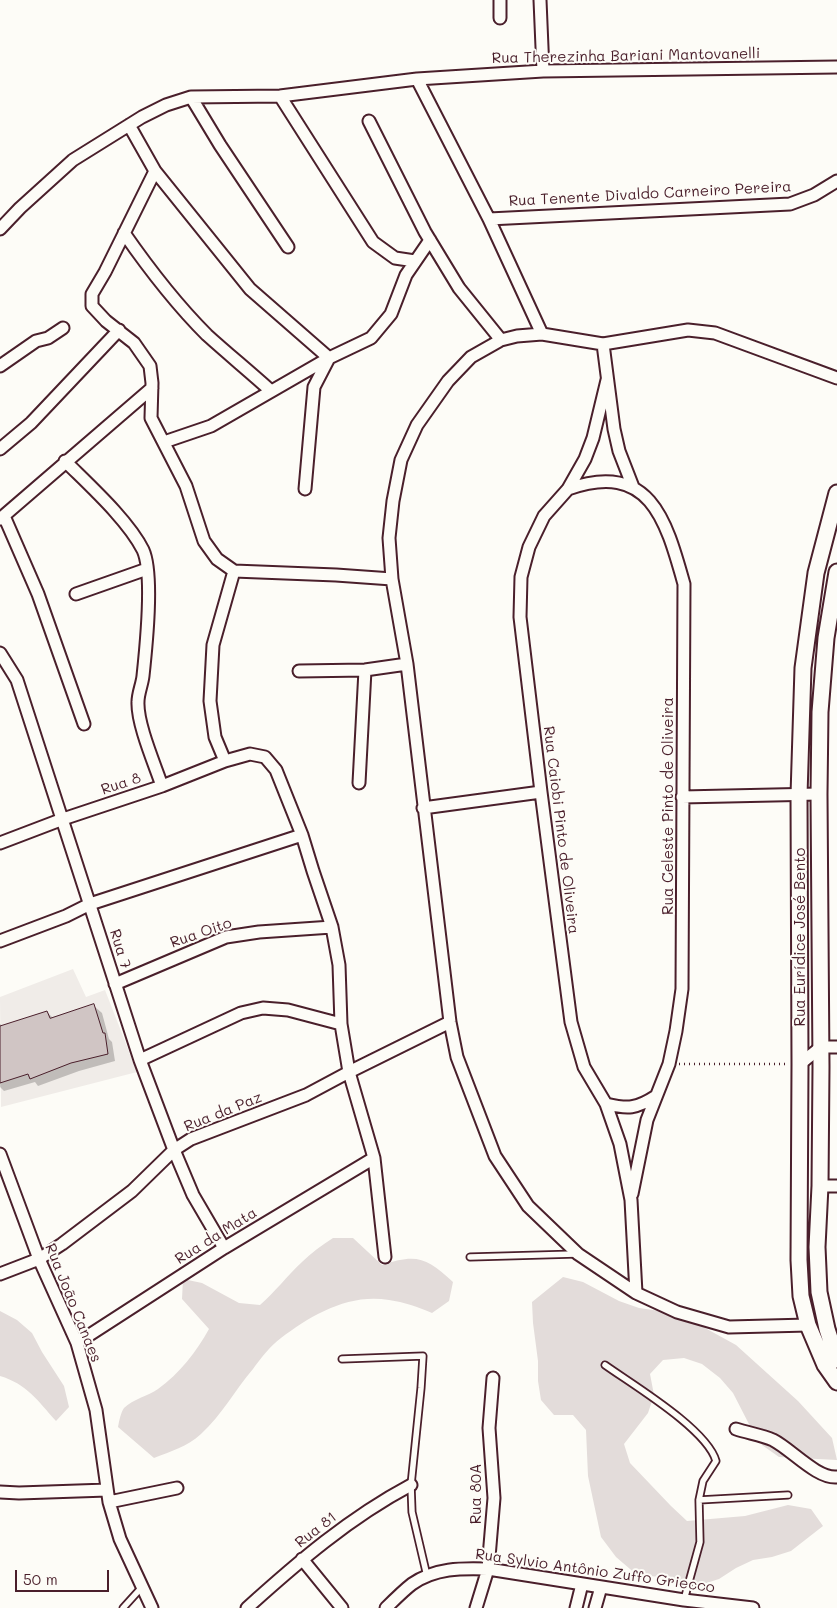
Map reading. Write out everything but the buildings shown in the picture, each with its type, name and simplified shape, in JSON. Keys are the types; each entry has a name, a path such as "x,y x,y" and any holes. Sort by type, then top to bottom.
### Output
{"street":[{"path":"500,0 500,18"},
{"path":"540,0 542,71"},
{"name":"Rua Therezinha Bariani Mantovanelli","path":"0,229 20,208 73,160 129,125 166,105 191,97 280,96 417,79 542,71 837,67"},
{"path":"417,79 489,219 542,334"},
{"path":"280,96 373,242 395,258 415,261"},
{"path":"191,97 220,145 288,247"},
{"path":"368,121 430,240 460,288 501,340"},
{"path":"129,125 155,171 250,289 329,358"},
{"path":"155,171 92,294 92,306 106,321 134,343 150,366 152,388 151,418 186,486 204,541 217,559 234,571 336,575 392,580"},
{"name":"Rua Tenente Divaldo Carneiro Pereira","path":"489,219 790,204 814,194 837,180"},
{"path":"124,233 147,266 190,316 208,335 271,391"},
{"path":"164,442 210,426 329,358 371,338 391,314 406,275 430,240"},
{"path":"0,366 36,341 48,338 63,328"},
{"path":"0,449 31,423 119,330"},
{"path":"808,1325 729,1327 678,1312 636,1293 578,1254 528,1206 495,1156 457,1057 450,1022 407,664 392,580 389,538 393,500 401,460 417,425 448,381 471,357 501,340 517,336 542,334 603,344 688,330 715,333 837,378"},
{"name":"Rua Caiobi Pinto de Oliveira","path":"603,344 619,451 633,487"},
{"path":"305,488 314,387 329,358"},
{"name":"Rua Caiobi Pinto de Oliveira","path":"607,380 593,438 585,460 568,489 544,516 529,547 521,578 520,617 571,1022 584,1067 606,1104 620,1144 631,1200 636,1293"},
{"path":"84,724 38,594 2,518 65,461 152,388"},
{"path":"65,461 105,501 136,539 144,552 147,569 147,619 138,703 143,730 162,786"},
{"path":"568,489 588,482 633,487"},
{"name":"Rua Celeste Pinto de Oliveira","path":"631,1200 646,1127 669,1064 682,989 684,584 670,537 658,511 633,487"},
{"name":"Rua Eurídice José Bento","path":"836,1375 825,1365 808,1325 801,1296 799,1260 799,795 803,668 816,573 837,493"},
{"path":"76,594 147,569"},
{"path":"224,761 215,737 210,700 213,645 234,571"},
{"name":"Rua Eurídice José Bento","path":"837,572 826,638 822,677 819,794 820,1186 817,1247 819,1292 826,1329 837,1360"},
{"name":"Rua 7","path":"0,653 18,680 140,1060 193,1195 224,1248"},
{"path":"299,671 365,670 407,664"},
{"path":"360,783 365,670"},
{"name":"Rua 8","path":"0,843 63,819 162,786 224,761 250,754 264,757 276,770 302,835"},
{"path":"423,808 541,792"},
{"path":"682,797 819,794"},
{"path":"0,941 66,916 90,904 302,835 332,927 339,965 341,1024 349,1072 374,1158 385,1257"},
{"name":"Rua Oito","path":"115,984 226,938 259,932 332,927"},
{"path":"140,1060 241,1013 263,1008 288,1010 341,1024"},
{"name":"Rua da Paz","path":"0,1274 39,1259 62,1244 132,1191 174,1150 191,1139 306,1095 450,1022"},
{"path":"800,1064 821,1048 837,1047"},
{"path":"606,1104 622,1108 634,1107 644,1104 656,1096"},
{"name":"Rua João Canaes","path":"0,1154 39,1259 77,1343 96,1410 109,1502 120,1539 152,1608"},
{"name":"Rua da Mata","path":"77,1343 224,1248 374,1158"},
{"path":"820,1186 837,1186"},
{"name":"Rua 80A","path":"476,1608 488,1569 494,1498 489,1428 493,1378"},
{"path":"736,1429 772,1440 819,1472 834,1477 837,1476"},
{"name":"Rua 81","path":"247,1608 302,1559 348,1523 410,1486"},
{"path":"109,1502 178,1488"},
{"path":"0,1492 107,1490"},
{"path":"302,1559 342,1608"},
{"name":"Rua Sylvio Antônio Zuffo Griecco","path":"386,1608 412,1584 445,1570 458,1568 488,1569 684,1600 753,1608"},
{"path":"576,1608 582,1584"},
{"path":"595,1608 601,1587"}],"lane":[{"path":"470,1257 578,1254"},
{"path":"342,1359 423,1356 410,1486 412,1512 428,1576"},
{"path":"605,1365 684,1420 713,1452 716,1461 703,1481 699,1500 700,1542 684,1600"},
{"path":"699,1500 788,1495"},
{"path":"123,1608 142,1587"}],"path":[{"path":"669,1064 800,1064"}],"shaded area":[{"path":"73,969 86,997 105,990 137,1072 1,1107 0,997"},
{"path":"333,1238 353,1238 382,1265 404,1259 421,1260 428,1263 453,1282 449,1301 432,1313 389,1300 359,1300 331,1308 305,1321 269,1348 215,1419 201,1434 173,1451 154,1458 118,1427 124,1408 158,1389 173,1376 193,1354 209,1329 182,1299 183,1279 202,1283 239,1303 260,1305 305,1259"},
{"path":"563,1277 583,1282 619,1301 639,1308 674,1313 736,1345 798,1401 832,1438 837,1460 779,1457 762,1445 733,1393 720,1378 702,1364 684,1358 663,1360 650,1374 654,1395 648,1413 624,1444 630,1463 671,1506 687,1521 745,1516 788,1505 811,1509 823,1526 791,1551 753,1560 719,1579 700,1585 679,1583 661,1577 637,1575 616,1557 601,1537 588,1476 586,1430 573,1415 554,1415 541,1400 532,1302"},
{"path":"0,1311 17,1320 32,1333 64,1386 69,1407 56,1421 25,1388 0,1376"}]}
